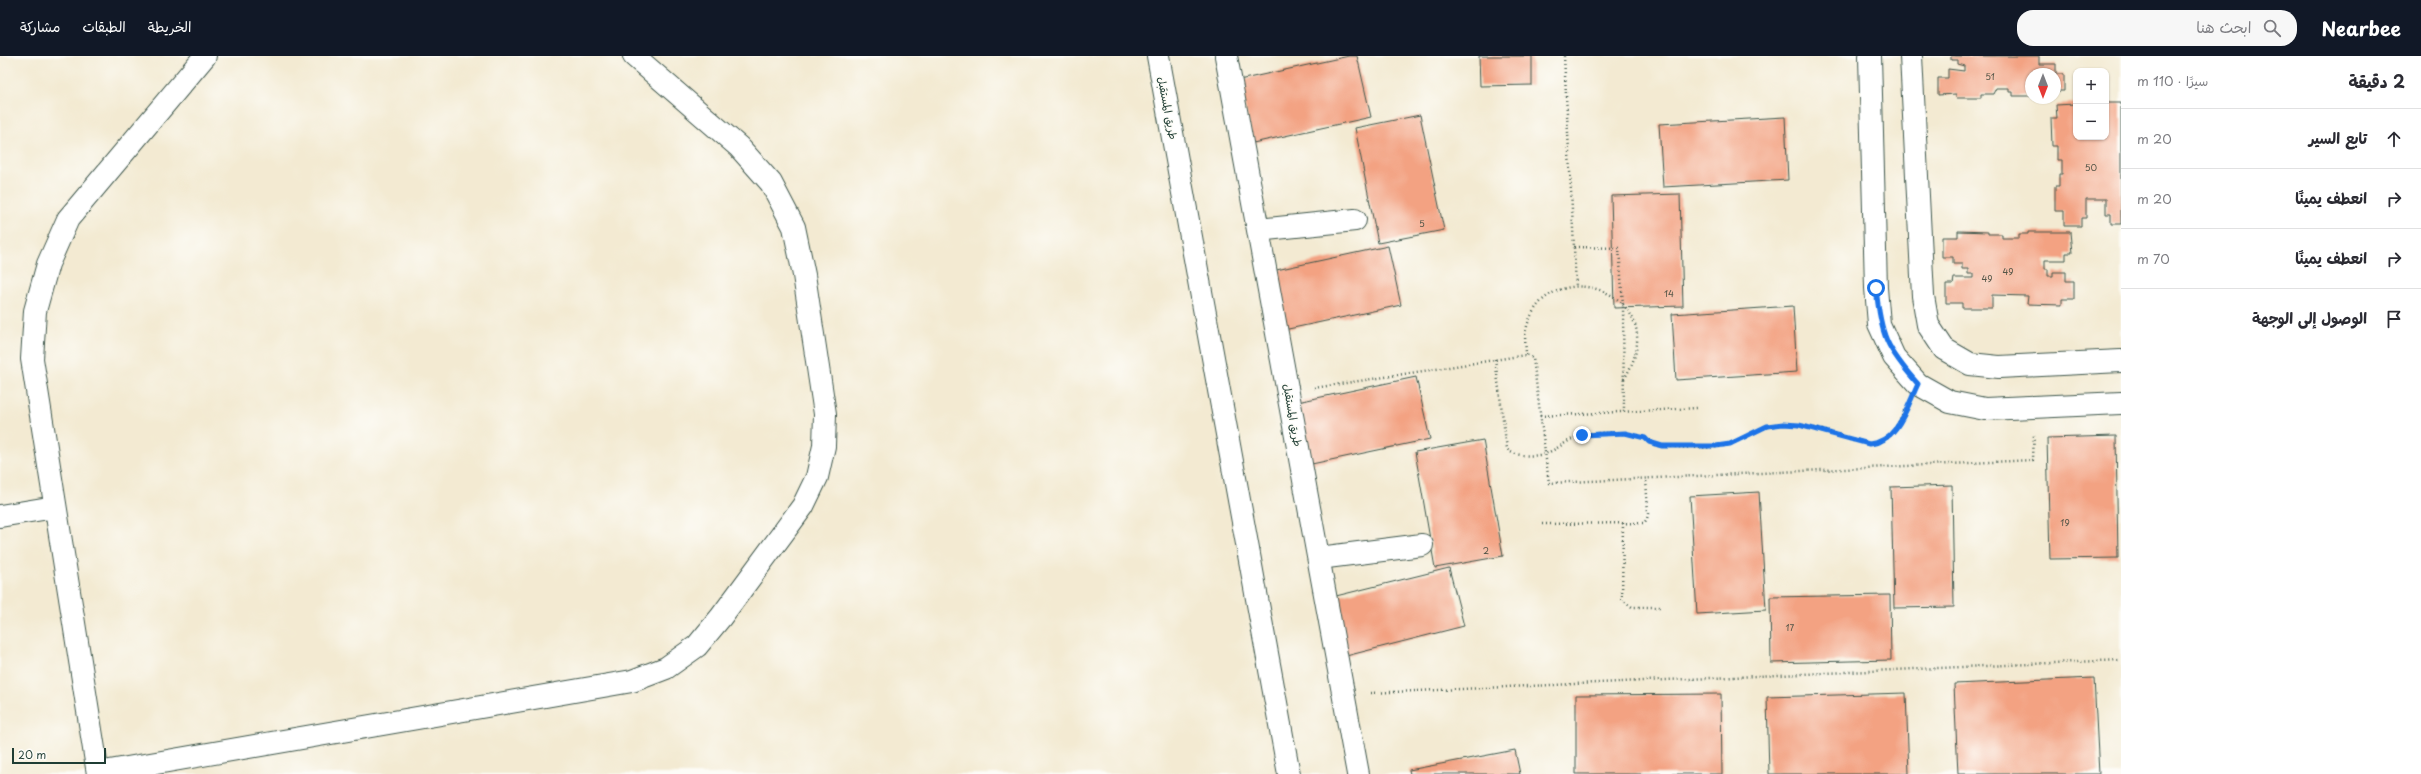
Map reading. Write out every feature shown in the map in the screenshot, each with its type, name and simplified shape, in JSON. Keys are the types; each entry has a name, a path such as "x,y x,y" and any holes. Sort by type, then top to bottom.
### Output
{"street":[{"path":"200,58 68,219 48,264 35,311 32,359 98,774 632,681 666,668 697,646 721,617 803,506 817,477 824,446 825,414 804,274 794,227 771,184 739,147 634,56"},
{"name":"طريق المستقبل","path":"1158,56 1289,774"},
{"name":"طريق المستقبل","path":"1226,56 1358,774"},
{"path":"1870,56 1876,288 1880,324 1894,357 1918,384 1950,402 1978,408 2121,403"},
{"path":"1911,56 1923,296 1928,325 1944,349 1970,364 1999,367 2121,361"},
{"path":"1258,230 1355,220"},
{"path":"0,516 55,507"},
{"path":"1319,558 1422,545"}],"path":[{"path":"1564,56 1576,286"},
{"path":"1574,247 1619,248 1623,305 1624,412"},
{"path":"1526,355 1525,330 1535,309 1553,293 1576,286 1594,287 1610,294 1623,305 1632,318 1637,334 1637,350 1632,366 1624,379"},
{"path":"1288,392 1526,355 1533,358 1546,454 1548,483 2033,460 2034,407"},
{"path":"1495,359 1507,449 1515,455 1546,454 1562,444 1582,435 1625,433 1645,438 1649,442 1662,446 1716,446 1730,444 1767,426 1783,424 1799,425 1869,444 1880,443 1889,438 1896,429 1918,384"},
{"path":"1540,416 1698,408"},
{"path":"1542,524 1644,523 1648,520 1646,479"},
{"path":"1622,523 1622,600 1632,607 1661,607"},
{"path":"1344,694 2121,660"}],"building":[{"path":"1349,56 1357,56 1371,117 1253,143 1239,80"},
{"path":"1479,56 1532,56 1532,85 1480,86"},
{"path":"1951,56 2039,56 2039,64 2056,64 2056,68 2025,68 2025,96 2013,96 2013,92 2009,92 2009,88 1996,88 1993,94 1981,94 1981,98 1956,98 1956,94 1938,95 1938,78 1948,78 1948,69 1964,71 1964,66 1957,64 1957,60 1951,60"},
{"path":"2061,74 2064,74 2064,91 2061,91"},
{"path":"2109,103 2121,103 2121,224 2111,224 2111,214 2106,214 2106,199 2086,199 2086,218 2081,218 2081,226 2064,226 2064,211 2055,211 2055,186 2059,186 2059,174 2062,174 2062,160 2057,160 2057,146 2052,146 2051,118 2057,118 2056,105 2073,104 2073,140 2109,140"},
{"path":"1420,115 1444,230 1378,243 1355,128"},
{"path":"1785,117 1788,180 1663,187 1659,124"},
{"path":"1680,194 1683,306 1614,308 1611,196"},
{"path":"1958,231 2002,234 2002,238 2019,238 2019,234 2028,234 2028,232 2070,232 2072,253 2066,253 2066,260 2045,260 2045,269 2048,269 2048,276 2053,276 2053,272 2066,272 2066,281 2074,281 2074,299 2062,299 2062,305 2027,304 2028,296 1992,295 1992,308 1962,308 1962,303 1946,303 1946,284 1953,284 1954,278 1973,278 1973,274 1968,274 1968,269 1962,269 1962,264 1953,264 1953,257 1942,257 1942,237 1958,237"},
{"path":"1388,246 1401,305 1279,331 1267,272"},
{"path":"1793,306 1797,372 1676,380 1672,314"},
{"path":"1416,377 1430,439 1307,465 1293,403"},
{"path":"2116,436 2118,558 2050,559 2047,438"},
{"path":"1483,440 1503,556 1435,568 1415,452"},
{"path":"1952,485 1954,607 1894,608 1891,487"},
{"path":"1759,492 1766,610 1697,614 1690,496"},
{"path":"1449,568 1464,626 1346,656 1332,597"},
{"path":"1890,595 1891,660 1771,663 1770,597"},
{"path":"2094,678 2099,774 1958,774 1954,684"},
{"path":"1906,693 1909,774 1769,774 1767,697"},
{"path":"1721,694 1722,774 1576,774 1576,695"},
{"path":"1515,750 1520,774 1410,774 1409,770"}],"route":[{"path":"1582,435 1625,433 1645,438 1655,445 1662,446 1716,446 1730,444 1767,426 1783,424 1799,425 1869,444 1880,443 1889,438 1896,429 1918,384 1894,357 1880,324 1876,288"}]}
